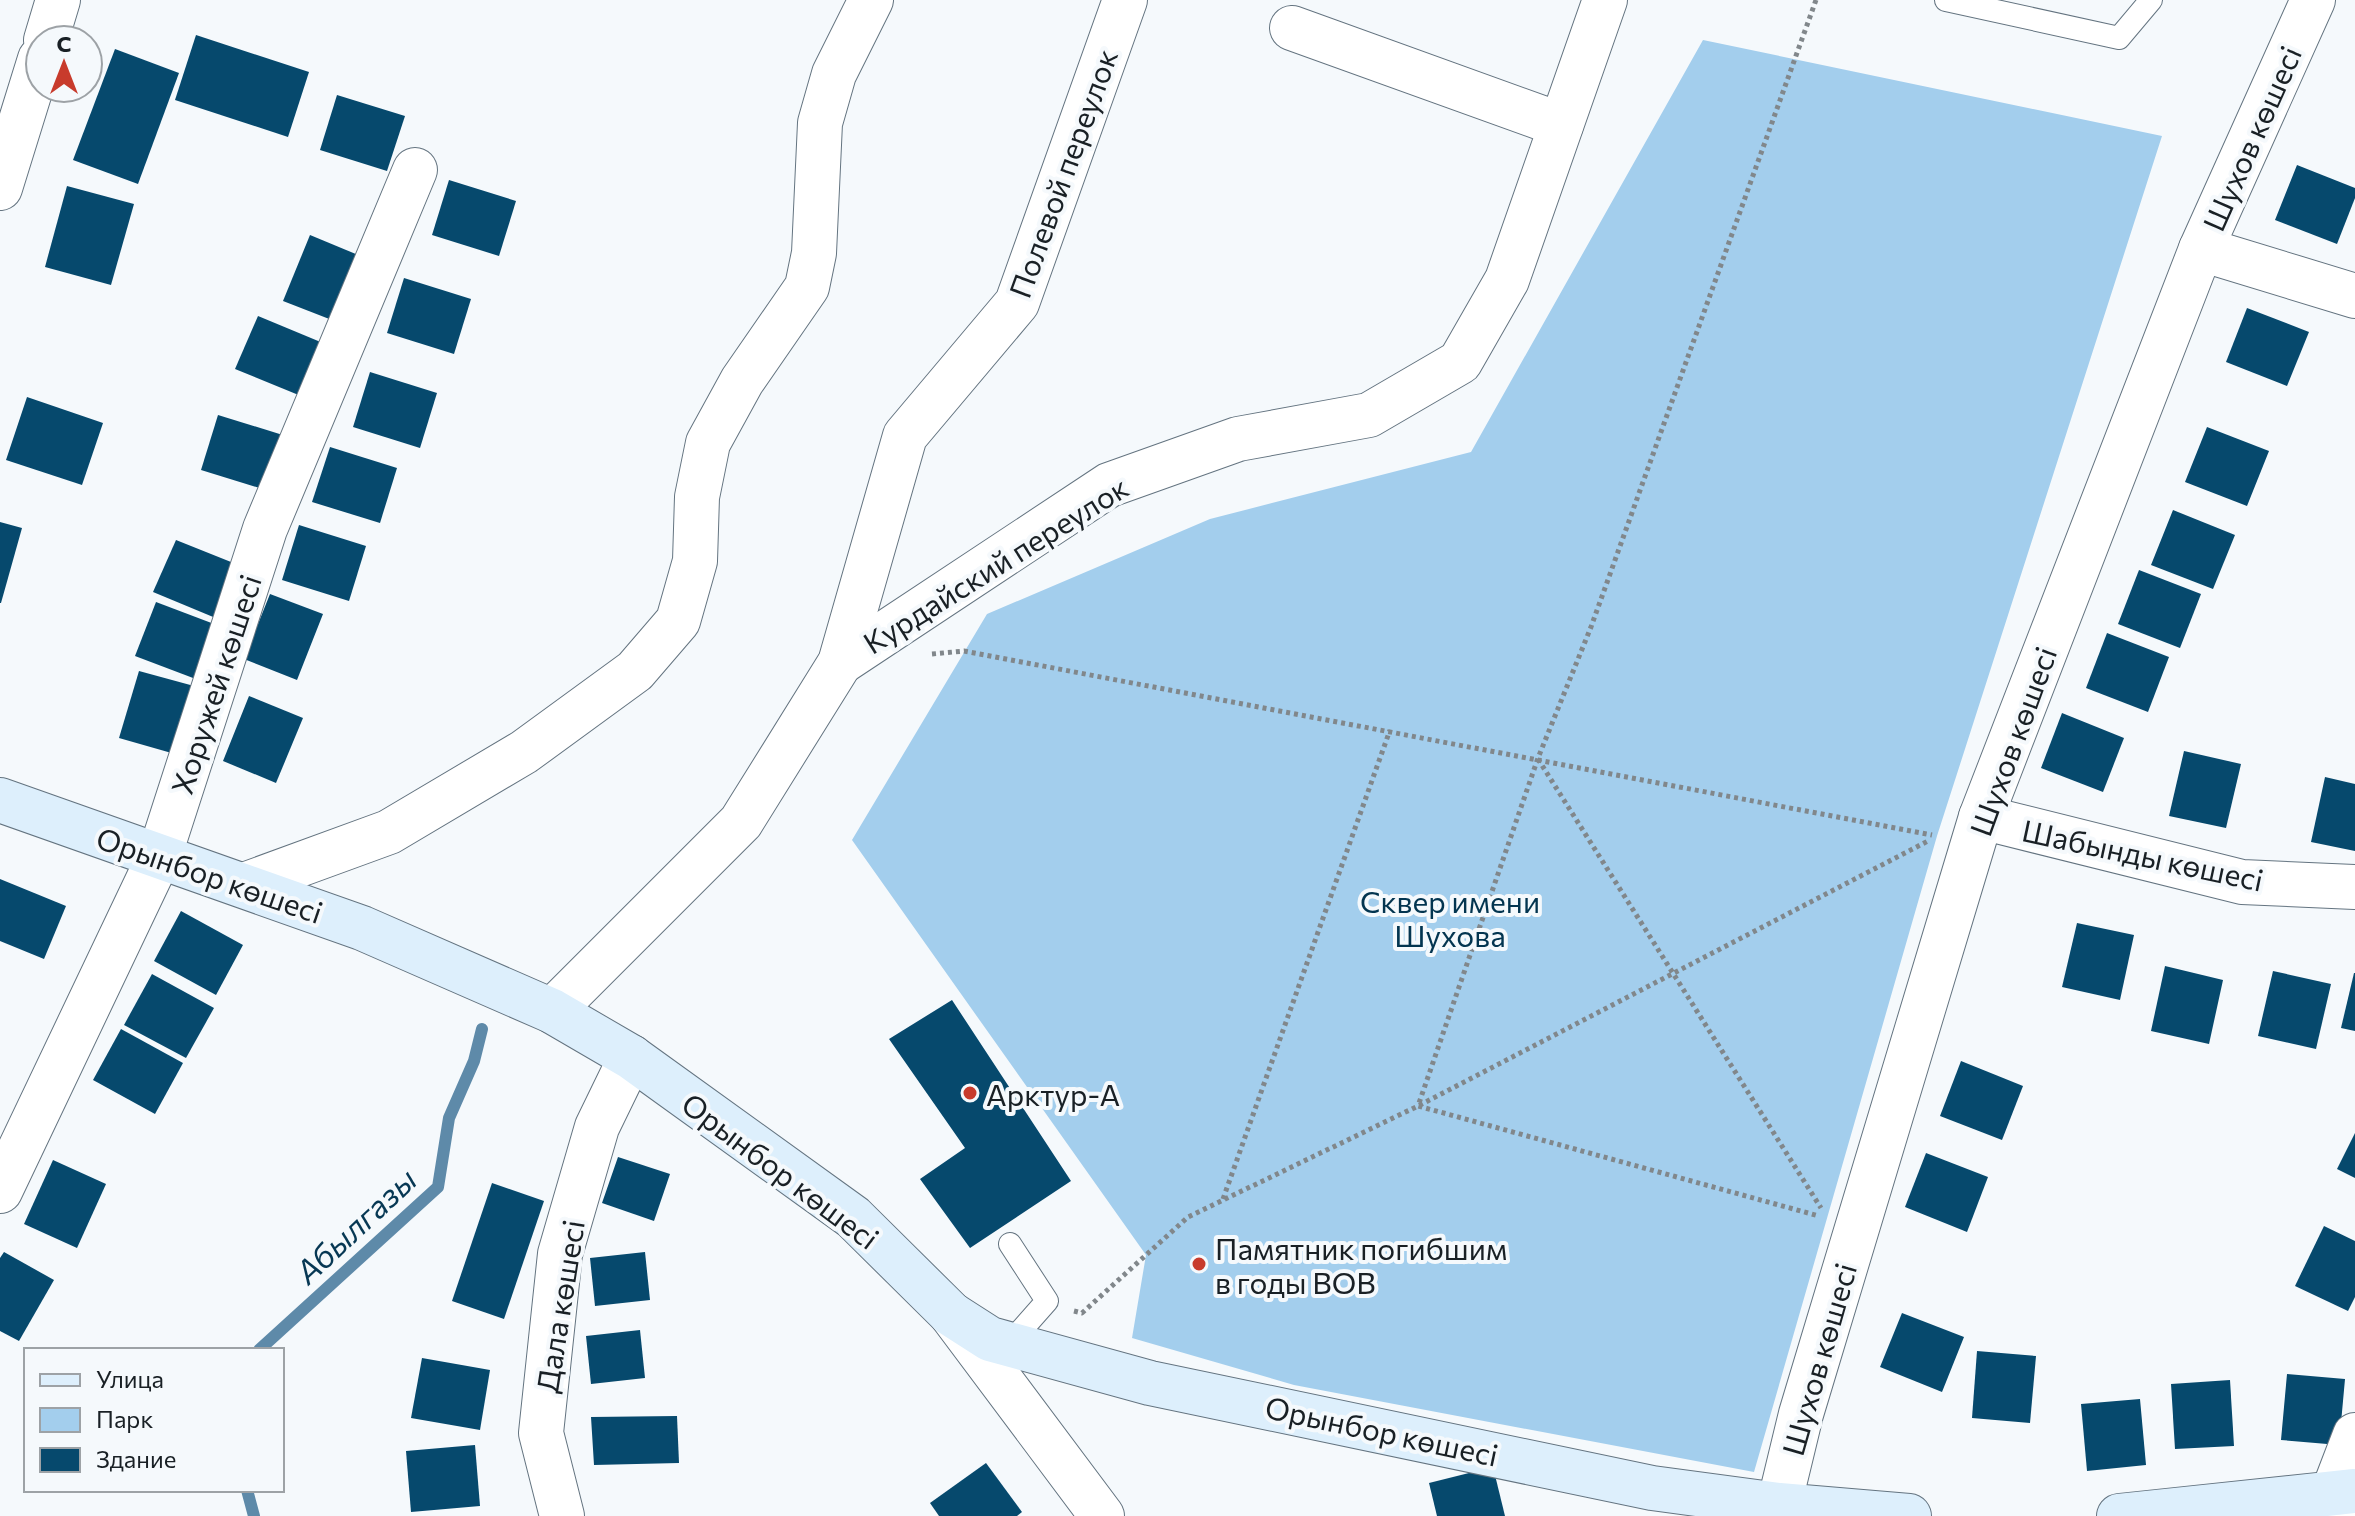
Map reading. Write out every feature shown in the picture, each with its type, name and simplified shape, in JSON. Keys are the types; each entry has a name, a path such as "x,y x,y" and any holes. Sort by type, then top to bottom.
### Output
{"main road":[{"name":"Орынбор көшесі","path":"0,800 244,885 448,962 552,1011 631,1057 853,1217 951,1314 990,1339 1150,1383 1651,1502 1779,1505 1909,1516"},
{"path":"2119,1516 2340,1501"}],"street":[{"path":"51,24 58,0"},
{"path":"244,885 389,832 524,752 635,671 678,621 695,561 697,497 708,443 742,381 807,287 814,253 820,123 834,74 871,0"},
{"name":"Полевой переулок","path":"552,1011 741,822 840,663 905,436 1017,303 1125,0"},
{"name":"Курдайский переулок","path":"840,663 1109,485 1238,439 1369,415 1460,362 1507,280 1605,0"},
{"name":"Шухов көшесі","path":"1779,1505 1801,1414 1981,817 2201,249 2313,0"},
{"path":"1292,28 1561,125"},
{"path":"0,188 26,104"},
{"name":"Хоружей көшесі","path":"0,1191 159,857 265,529 415,170"},
{"path":"2201,249 2355,296"},
{"name":"Шабынды көшесі","path":"1981,817 2242,882 2355,887"},
{"name":"Дала көшесі","path":"562,1516 541,1433 560,1254 597,1127 631,1057"},
{"path":"951,1314 1102,1516"},
{"path":"2340,1501 2355,1435"}],"lane":[{"path":"1946,0 2119,38 2151,0"},
{"path":"1009,1344 1047,1301 1010,1244"}],"path":[{"path":"1418,1106 1538,758 1591,627 1816,0"},
{"path":"918,656 964,651 1937,836"},
{"path":"1223,1199 1390,730"},
{"path":"1538,758 1827,1218"},
{"path":"1933,852 1937,836"},
{"path":"1047,1301 1082,1313 1188,1217 1418,1106 1937,836"},
{"path":"1418,1106 1827,1218"},
{"path":"1827,1218 1831,1203"}],"green space":[{"name":"Сквер имени Шухова","path":"1703,40 2162,136 1937,836 1754,1472 1294,1385 1132,1338 1146,1255 852,840 987,614 1210,519 1471,452"}],"building":[{"path":"196,35 309,72 288,137 175,100"},
{"path":"115,49 179,73 138,184 73,160 94,104 104,104 104,78"},
{"path":"337,95 405,116 387,171 320,150"},
{"path":"2297,165 2355,188 2355,198 2337,244 2275,220"},
{"path":"449,180 516,201 499,256 432,235"},
{"path":"67,186 134,204 111,285 45,267"},
{"path":"310,235 363,257 337,322 283,301"},
{"path":"404,278 471,299 454,354 387,333"},
{"path":"2247,308 2309,332 2287,386 2226,362"},
{"path":"258,316 323,343 301,396 235,369"},
{"path":"370,372 437,393 420,448 353,427"},
{"path":"27,397 103,423 82,485 6,460"},
{"path":"218,415 286,436 269,491 201,470"},
{"path":"2207,427 2269,451 2247,506 2185,482"},
{"path":"330,447 397,468 380,523 312,502"},
{"path":"2173,510 2235,535 2213,589 2151,565"},
{"path":"0,522 22,528 1,603 0,603"},
{"path":"299,525 366,546 349,601 282,580"},
{"path":"176,540 241,566 218,619 153,592"},
{"path":"2139,570 2201,594 2180,648 2118,624"},
{"path":"270,594 323,614 297,680 244,659"},
{"path":"156,602 222,627 201,681 135,656"},
{"path":"2107,633 2169,657 2148,712 2086,688"},
{"path":"139,671 194,686 175,754 119,738"},
{"path":"249,696 303,718 276,783 223,761"},
{"path":"2062,713 2124,738 2103,792 2041,768"},
{"path":"2184,751 2241,764 2226,828 2169,816"},
{"path":"2325,777 2355,784 2355,851 2311,842"},
{"path":"0,879 66,906 44,959 0,941"},
{"path":"181,911 243,945 216,995 154,961"},
{"path":"2077,923 2134,935 2120,1000 2062,987"},
{"path":"2165,966 2223,980 2209,1044 2151,1031"},
{"path":"2273,971 2331,984 2316,1049 2258,1036"},
{"path":"2355,973 2355,1031 2341,1028"},
{"path":"152,974 214,1008 186,1058 124,1025"},
{"name":"Арктур-А","path":"952,1000 1071,1181 970,1248 920,1179 965,1148 889,1039"},
{"path":"121,1029 183,1063 155,1114 93,1080"},
{"path":"1961,1061 2023,1086 2002,1140 1940,1116"},
{"path":"2355,1133 2355,1178 2337,1169"},
{"path":"1926,1153 1988,1177 1967,1232 1905,1207"},
{"path":"618,1157 670,1174 654,1221 602,1203"},
{"path":"53,1160 106,1184 77,1248 24,1224"},
{"path":"492,1183 544,1201 504,1319 452,1301"},
{"path":"2324,1226 2355,1241 2355,1297 2348,1311 2295,1286"},
{"path":"4,1252 54,1280 19,1341 0,1331 0,1258"},
{"path":"645,1252 650,1300 595,1306 590,1258"},
{"path":"1902,1313 1964,1337 1942,1392 1880,1367"},
{"path":"640,1330 645,1378 591,1384 586,1336"},
{"path":"1977,1351 2036,1356 2030,1423 1972,1418"},
{"path":"422,1358 490,1370 480,1430 411,1418"},
{"path":"2287,1374 2345,1379 2339,1445 2281,1440"},
{"path":"2230,1380 2234,1446 2175,1449 2171,1384"},
{"path":"2140,1399 2146,1465 2087,1471 2081,1404"},
{"path":"677,1416 679,1463 594,1465 591,1417"},
{"path":"475,1445 480,1506 411,1512 406,1451"},
{"path":"986,1463 1022,1512 1017,1516 939,1516 930,1503"},
{"path":"1493,1467 1505,1516 1437,1516 1429,1483"}],"waterway":[{"name":"Абылгазы","path":"261,1348 438,1187 449,1118 474,1061 482,1029"},
{"name":"Абылгазы","path":"248,1492 254,1516"}],"place":[{"name":"Арктур-А","path":"970,1093"},
{"name":"Памятник погибшим в годы ВОВ","path":"1199,1264"}]}
